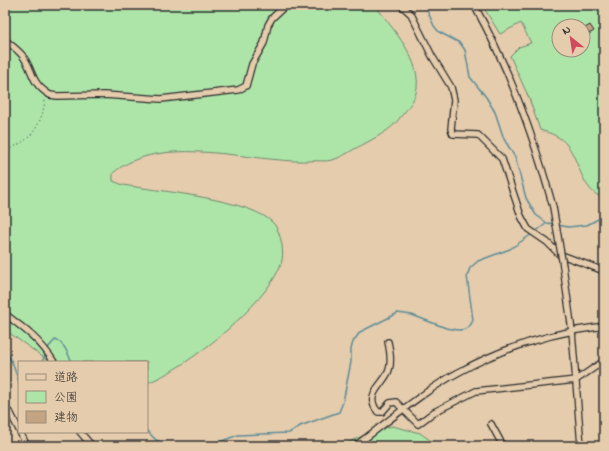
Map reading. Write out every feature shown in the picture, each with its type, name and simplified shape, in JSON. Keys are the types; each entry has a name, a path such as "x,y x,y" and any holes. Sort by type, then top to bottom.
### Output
{"street":[{"path":"5,40 22,55 35,81 46,92 57,96 104,95 161,99 238,90 246,86 252,64 264,43 268,25 272,18 286,5"},
{"path":"401,5 411,14 432,56 451,87 454,100 451,129 453,134 478,135 502,158 521,216 528,229 547,242 559,254 604,271"},
{"path":"474,5 515,90 532,134 553,207 572,331 581,446"},
{"path":"5,314 44,346 53,361"},
{"path":"355,446 405,408 459,372 501,352 572,331 604,326"},
{"path":"388,342 391,362 389,371 373,395 372,403 378,412 382,412 390,403 396,402 405,408 418,424 434,412 476,391 576,380 604,361"},
{"path":"5,408 18,429"},
{"path":"491,424 503,446"},
{"path":"20,433 27,446"},
{"path":"81,433 92,446"}],"path":[{"path":"5,153 25,140 34,130 44,110 46,92"}],"green space":[{"path":"5,5 375,5 405,46 411,57 417,81 416,93 409,107 392,127 382,134 332,160 285,160 207,152 181,152 156,154 133,161 113,173 113,181 123,185 180,193 226,202 263,215 274,224 279,232 282,243 283,254 281,264 273,280 260,298 243,316 203,350 163,376 148,383 148,361 49,361 5,330"},
{"path":"482,5 604,5 604,198 590,189 567,145 555,135 540,130 529,98 510,56 519,47 531,43 521,23 500,34"},
{"path":"392,426 420,433 438,446 340,446 369,433"}],"waterway":[{"path":"427,10 434,26 439,32 460,43 465,50 470,77 486,97 495,112 504,139 515,157 526,198 536,215 547,223 555,224"},
{"path":"558,225 568,227 587,225 604,216"},
{"path":"535,232 547,223"},
{"path":"209,446 238,435 289,433 300,426 339,412 343,402 351,362 351,349 353,342 360,332 398,313 412,315 446,328 458,330 467,328 471,325 473,320 467,276 470,268 478,261 510,249 532,234"},
{"path":"47,349 55,340 60,342 72,361"},
{"path":"5,350 12,362 18,379"},
{"path":"42,361 46,353"},
{"path":"148,432 156,440 171,446"}]}
